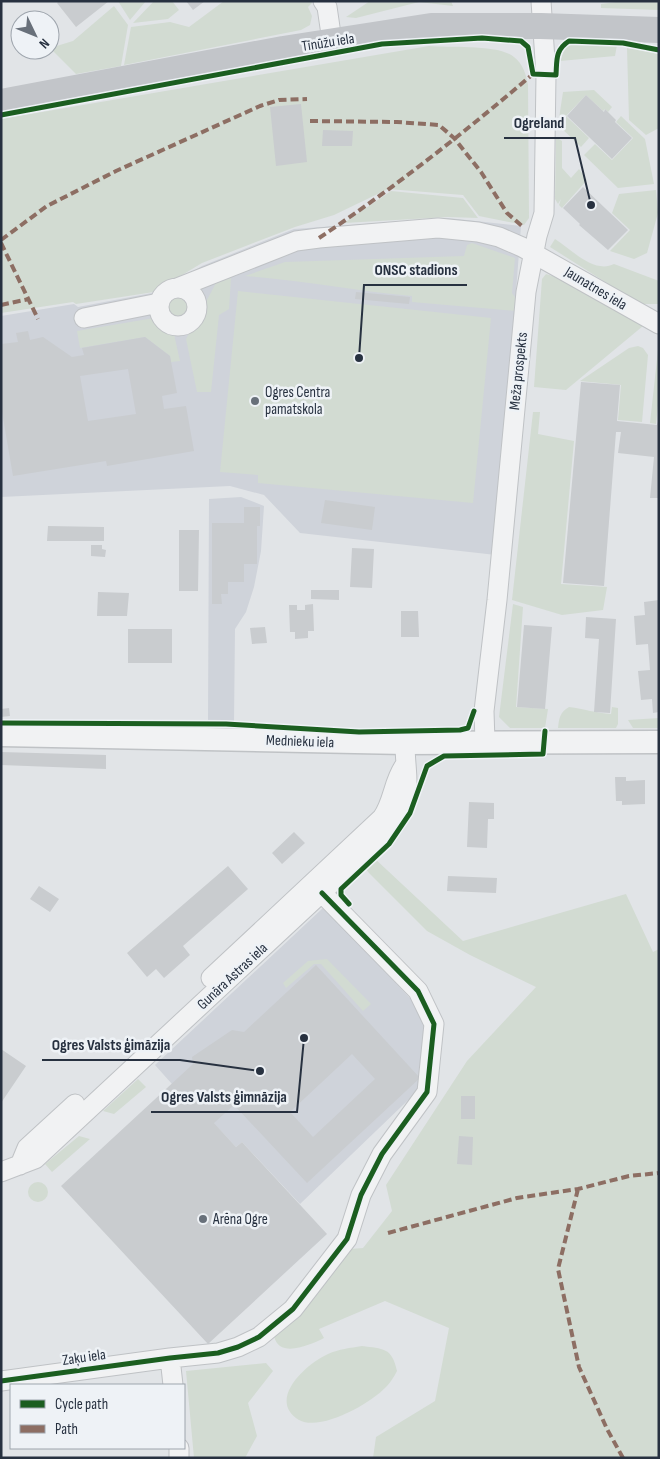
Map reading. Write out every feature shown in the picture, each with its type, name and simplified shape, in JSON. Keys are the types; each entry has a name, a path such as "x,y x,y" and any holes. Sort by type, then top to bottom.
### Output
{"main road":[{"name":"Tīnūžu iela","path":"1,102 332,41 431,26 541,14 659,30"}],"street":[{"path":"323,1 327,7 332,41"},
{"name":"Meža prospekts","path":"485,742 484,711 499,580 526,292 533,252 544,213 546,75 541,14"},
{"name":"Jaunatnes iela","path":"177,288 296,241 438,228 462,229 499,237 533,252 659,324"},
{"path":"196,300 216,274"},
{"path":"177,288 191,293 196,300 198,309 193,320 188,324 178,326 165,321 161,316 159,304 165,292 177,288"},
{"path":"84,318 159,304"},
{"name":"Mednieku iela","path":"1,735 405,754 485,742 659,742"},
{"name":"Gunāra Astras iela","path":"1,1172 35,1159 392,827 402,814 406,803 409,781 405,754"},
{"name":"Gunāra Astras iela","path":"20,1165 27,1148 382,818 393,798 396,777 405,754"},
{"name":"Zaķu iela","path":"1,1381 218,1353 238,1347 259,1337 293,1309 348,1239 361,1195 382,1154 427,1092 434,1024 418,991 322,893"},
{"path":"170,1358 173,1384"}],"shaded area":[{"path":"118,1 146,1 130,20"},
{"path":"154,1 172,1 179,10 168,19 133,23"},
{"path":"224,1 311,1 312,3 308,7 312,16 310,25 301,30 124,65 131,27 170,22 189,27"},
{"path":"370,1 451,1 453,6 419,2 356,18 346,17"},
{"path":"624,1 659,1 659,10 601,8 601,4"},
{"path":"114,6 128,25 121,66 76,74 60,58 60,45 73,41"},
{"path":"573,44 617,45 615,56 560,61 565,48"},
{"path":"429,46 474,47 497,50 514,57 522,66 528,85 529,218 524,225 479,216 463,195 388,189 334,215 295,227 202,263 154,292 1,313 1,119"},
{"path":"627,48 659,52 659,128 646,135 629,120"},
{"path":"594,90 612,107 608,112 605,109 603,111 586,95 566,116 589,138 581,147 558,125 563,92"},
{"path":"621,116 645,139 654,184 618,188 584,155 595,144 612,160 633,138 616,122"},
{"path":"556,137 562,141 562,168 571,178 579,169 587,180 562,208 559,205 561,199 558,204 555,199"},
{"path":"656,190 658,213 647,253 634,259 610,251 630,230 612,213 619,194"},
{"path":"391,191 463,198 478,218 448,217 344,223"},
{"name":"Ogres Centra pamatskola","path":"448,218 521,226 496,555 300,533 264,495 230,486 1,497 1,316 74,304 78,307 157,292 202,266 294,229"},
{"path":"555,239 591,263 599,266 614,264 659,281 659,304 640,304 550,247"},
{"path":"472,243 515,258 512,293 517,300 516,311 412,302 412,296 245,276 285,262 464,256 467,245"},
{"path":"546,274 559,278 643,326 566,390 534,387 542,279"},
{"path":"231,278 229,309 219,315 211,392 197,392 186,339 216,283"},
{"path":"238,291 491,318 473,503 258,483 258,475 220,472"},
{"path":"177,293 187,297 191,307 187,317 177,321 167,317 163,307 167,297"},
{"path":"154,318 174,334 180,361 171,362 170,356 145,337 80,348 77,331"},
{"path":"659,341 659,396 656,424 650,423"},
{"path":"638,346 643,348 648,355 642,422 618,420 621,385 580,381 629,348"},
{"path":"533,412 540,412 538,434 574,441 561,584 607,587 603,610 562,615 512,600"},
{"path":"241,497 264,506 261,551 254,587 246,612 235,629 234,722 208,721 209,499"},
{"path":"513,604 523,607 516,707 548,709 545,728 510,728 499,717"},
{"path":"569,707 611,714 612,707 618,708 618,724 616,728 558,728 560,716"},
{"path":"659,718 659,728 633,728 628,720"},
{"path":"372,856 463,941 626,894 653,952 659,949 659,1458 373,1458 376,1437 435,1401 449,1328 385,1301 319,1329 324,1338 311,1344 288,1349 277,1343 274,1336 350,1249 363,1248 392,1211 386,1185 467,1061 536,987 470,955 427,931 362,864"},
{"path":"324,907 423,1012 428,1081 300,1204 242,1142 236,1147 209,1118 205,1121 155,1065"},
{"path":"327,959 371,1004 363,1011 321,964 314,964 286,988 283,983 308,961"},
{"path":"138,1079 146,1087 114,1114 103,1111"},
{"path":"79,1136 90,1139 52,1172 45,1164"},
{"path":"38,1182 45,1185 48,1192 45,1199 38,1202 31,1199 28,1192 31,1185"},
{"path":"362,1346 386,1351 395,1363 397,1371 392,1380 379,1394 358,1408 320,1422 308,1423 299,1420 290,1412 287,1403 288,1393 293,1383 310,1365 328,1354"},
{"path":"266,1363 273,1371 248,1403 257,1436 245,1458 194,1458 186,1371"}],"building":[{"path":"59,1 109,1 76,27 57,3"},
{"path":"186,1 205,1 193,10"},
{"path":"586,95 604,112 605,109 616,120 615,122 632,138 612,159 567,116"},
{"path":"301,104 307,162 276,166 270,107"},
{"path":"323,130 353,131 352,146 322,146"},
{"path":"583,187 628,230 608,250 579,225 563,208"},
{"path":"356,292 410,297 409,304 355,299"},
{"path":"28,331 30,340 43,337 72,357 84,355 82,348 145,337 170,356 177,393 162,396 164,409 186,406 194,451 107,466 106,461 13,476 1,406 1,344 18,342 16,333","holes":["128,369 136,414 88,421 80,376"]},
{"path":"581,382 620,385 617,421 657,425 659,418 659,498 650,498 654,457 618,453 621,432 616,432 604,586 563,583"},
{"path":"325,500 375,507 372,530 321,523"},
{"path":"244,507 260,507 260,526 257,526 257,564 244,564 244,582 228,582 228,594 221,594 222,604 212,604 212,523 244,523"},
{"path":"48,526 104,527 104,541 47,541"},
{"path":"179,530 199,530 198,591 179,591"},
{"path":"91,545 102,545 102,549 106,550 105,557 91,556"},
{"path":"352,548 374,549 372,588 350,587"},
{"path":"311,590 339,590 339,600 311,599"},
{"path":"98,592 129,593 127,616 97,616"},
{"path":"659,600 659,712 653,713 652,699 641,700 638,671 650,670 648,644 636,645 634,616 645,615 644,602"},
{"path":"313,604 314,631 308,631 308,638 295,639 295,632 290,632 289,605 297,605 297,610 305,610 305,605"},
{"path":"401,611 418,611 419,637 401,637"},
{"path":"586,617 616,619 610,713 594,712 599,639 585,638"},
{"path":"524,625 552,627 545,709 517,707"},
{"path":"265,627 267,643 252,644 250,628"},
{"path":"128,629 172,629 172,663 128,663"},
{"path":"9,708 10,716 1,717 1,709"},
{"path":"1,752 106,755 106,769 1,765"},
{"path":"615,777 626,777 626,781 645,780 645,804 622,805 622,801 616,801"},
{"path":"469,802 494,803 494,819 488,819 487,848 467,847"},
{"path":"294,832 305,843 282,864 272,853"},
{"path":"228,866 248,889 183,946 190,955 164,978 156,969 147,977 127,953"},
{"path":"448,876 497,878 496,893 447,891"},
{"path":"39,886 59,899 50,912 30,899"},
{"path":"316,965 420,1078 307,1183 234,1105 214,1123 236,1147 242,1142 327,1234 208,1344 61,1186 193,1064 192,1057 232,1030 244,1032","holes":["352,1054 375,1079 313,1137 290,1112"]},
{"path":"1,1049 26,1066 1,1103"},
{"path":"461,1096 475,1096 475,1119 461,1119"},
{"path":"459,1136 473,1137 472,1165 457,1164"}],"marked path":[{"path":"319,238 429,159 533,74"},
{"path":"1,240 47,206 116,171 260,106 279,100 307,99"},
{"path":"310,121 397,122 439,125 454,138 481,172 507,213 523,229"},
{"path":"1,243 38,319"},
{"path":"1,305 29,299"},
{"path":"388,1233 517,1198 578,1189 629,1176 659,1173"},
{"path":"578,1189 558,1269 579,1367 607,1429 623,1458"}],"cycle path":[{"path":"1,115 382,44 482,38 521,41 528,47 533,74 556,75 559,52 564,44 569,41 623,43 659,50"},
{"path":"1,723 226,724 359,732 460,730 468,728 474,711"},
{"path":"349,904 341,895 341,889 389,844 410,813 427,766 444,756 543,754 545,731"},
{"path":"1,1381 218,1353 238,1347 259,1337 293,1309 347,1239 361,1195 382,1154 427,1092 434,1024 418,991 322,893"}],"place":[{"name":"Ogreland","path":"591,205"},
{"name":"ONSC stadions","path":"359,358"},
{"name":"Ogres Centra pamatskola","path":"255,401"},
{"name":"Ogres Valsts ģimnāzija","path":"304,1038"},
{"name":"Ogres Valsts ģimāzija","path":"260,1071"},
{"name":"Arēna Ogre","path":"203,1219"}]}
